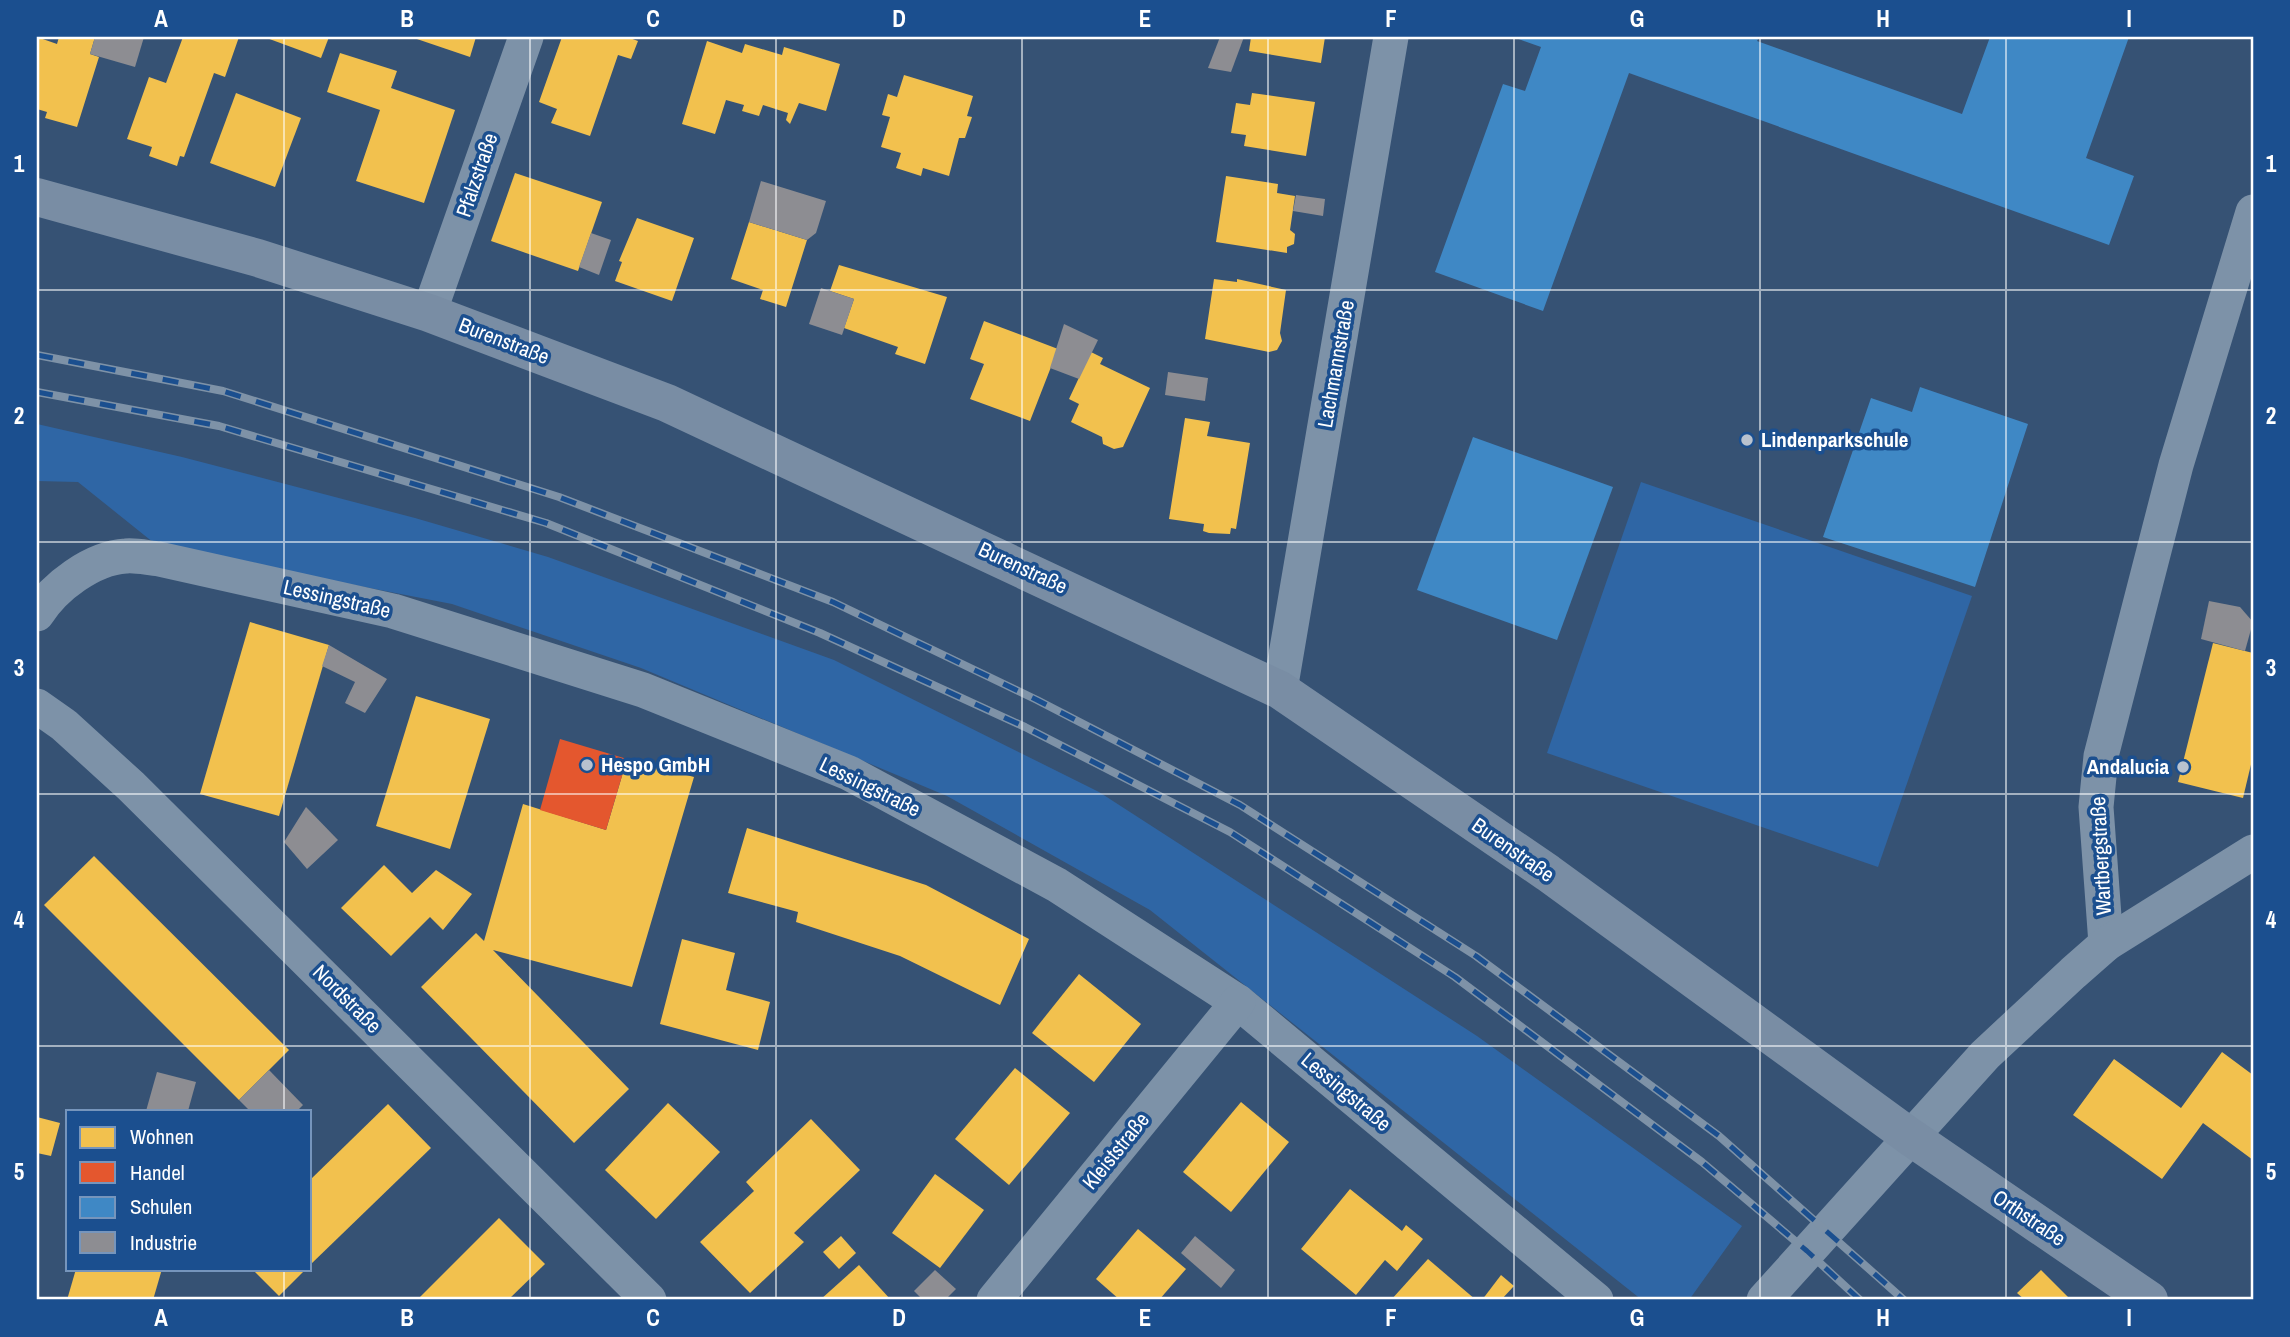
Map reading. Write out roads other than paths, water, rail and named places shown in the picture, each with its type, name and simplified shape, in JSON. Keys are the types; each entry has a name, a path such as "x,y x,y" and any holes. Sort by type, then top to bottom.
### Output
{"street":[{"name":"Pfalzstraße","path":"429,313 526,37"},
{"name":"Lachmannstraße","path":"1280,690 1391,37"},
{"name":"Burenstraße","path":"37,197 258,258 429,313 667,403 1280,690 1548,873 1909,1136"},
{"name":"Wartbergstraße","path":"1764,1300 1909,1136 1985,1055 2106,944 2096,807 2101,756 2176,465 2253,212"},
{"name":"Lessingstraße","path":"37,614 49,596 97,563 125,556 159,559 393,611 643,690 849,773 1057,885 1238,1002 1596,1300"},
{"name":"Nordstraße","path":"37,706 64,724 131,786 649,1300"},
{"path":"2106,944 2253,852"},
{"name":"Kleiststraße","path":"994,1300 1238,1002"},
{"name":"Orthstraße","path":"1909,1136 2149,1300"}],"railway":[{"path":"37,355 223,391 559,497 833,602 1037,700 1240,805 1476,956 1719,1136 1904,1300"},
{"path":"37,392 219,426 546,523 820,633 1025,727 1230,832 1455,977 1702,1162 1860,1300"}],"place":[{"name":"Lindenparkschule","path":"1747,440"},
{"name":"Hespo GmbH","path":"587,765"},
{"name":"Andalucia","path":"2183,767"}]}
